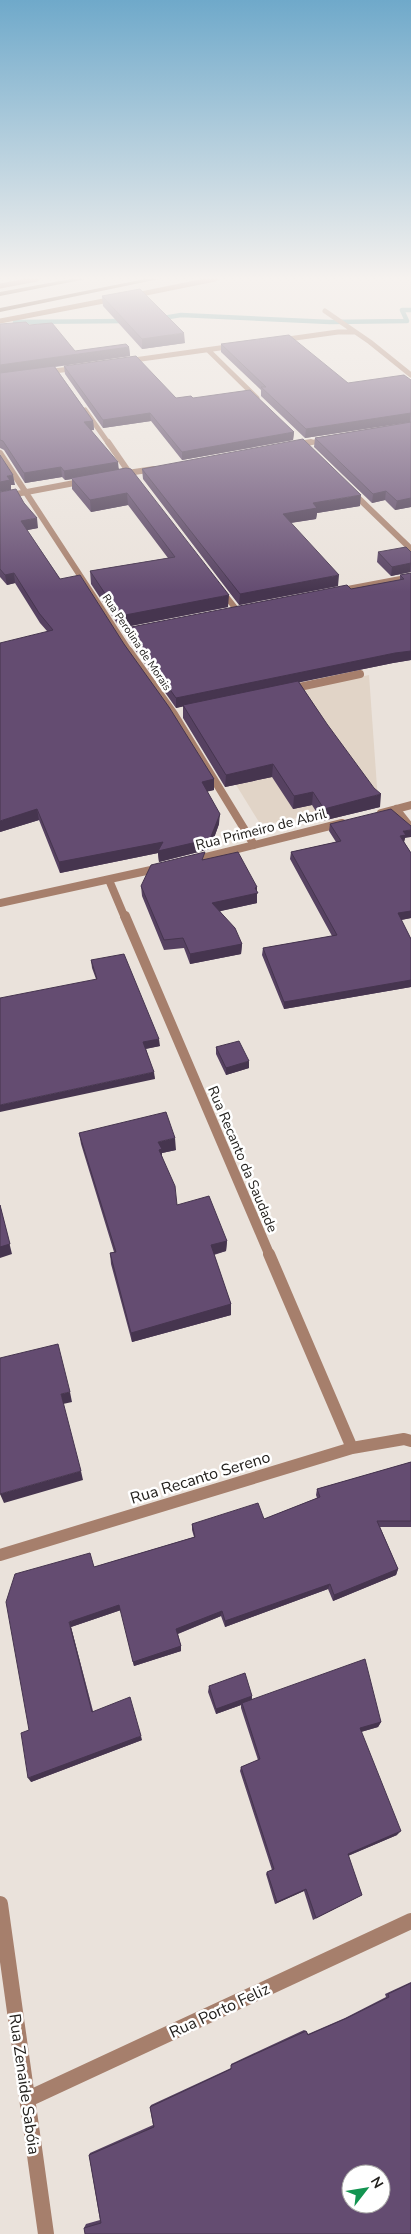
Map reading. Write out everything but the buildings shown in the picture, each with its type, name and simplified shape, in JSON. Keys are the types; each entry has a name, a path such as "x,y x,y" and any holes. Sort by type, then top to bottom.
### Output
{"street":[{"path":"241,383 262,404"},
{"path":"80,402 136,480"},
{"path":"296,437 310,450"},
{"path":"284,447 332,439"},
{"name":"Rua Perolina de Morais","path":"0,453 117,634 174,714 254,845"},
{"path":"111,476 159,468"},
{"path":"0,497 24,491 92,480"},
{"path":"344,483 411,549"},
{"path":"333,591 411,577"},
{"path":"218,586 236,609"},
{"path":"227,611 246,608"},
{"path":"117,634 126,632"},
{"path":"286,690 360,674"},
{"path":"174,714 183,712"},
{"path":"368,816 411,805"},
{"path":"396,809 411,828"},
{"name":"Rua Primeiro de Abril","path":"186,862 349,821"},
{"path":"0,903 167,866"},
{"name":"Rua Recanto da Saudade","path":"109,880 352,1448"},
{"name":"Rua Recanto Sereno","path":"0,1555 352,1448 404,1440 411,1441"},
{"name":"Rua Zenaide Sabóia","path":"0,1904 46,2234"},
{"name":"Rua Porto Feliz","path":"28,2099 411,1921"}],"shaded area":[{"path":"369,675 378,801 268,824 259,822 193,715"}]}
